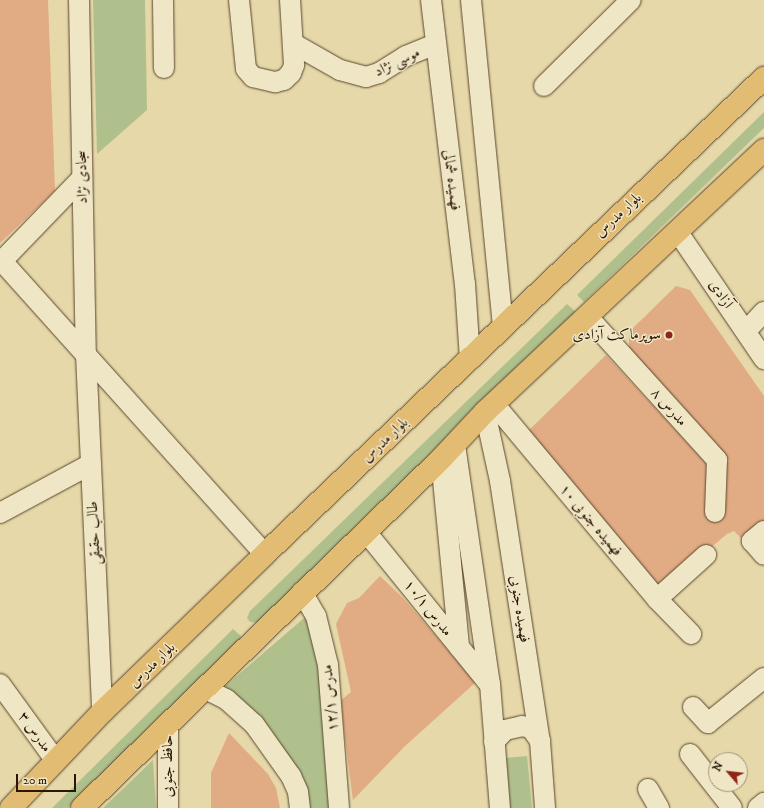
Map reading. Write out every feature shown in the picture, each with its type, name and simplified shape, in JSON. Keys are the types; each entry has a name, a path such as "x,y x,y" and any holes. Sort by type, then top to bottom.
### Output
{"main road":[{"name":"بلوار مدرس","path":"12,808 102,712 265,554 764,78"},
{"path":"82,808 302,592 448,452 490,408 677,230 764,150"}],"street":[{"name":"سجادی نژاد","path":"79,0 86,354"},
{"path":"163,0 164,68"},
{"path":"238,0 246,69 253,77 275,82 284,80 291,73 294,65 294,44 290,0"},
{"name":"فهمیده شمالی","path":"431,0 435,44 465,284 470,360"},
{"path":"471,0 497,279 503,328"},
{"path":"544,86 631,0"},
{"name":"موسی نژاد","path":"294,44 340,70 366,77 379,74 406,56 435,44"},
{"path":"82,178 1,261 265,554"},
{"name":"آزادی","path":"677,230 764,359"},
{"path":"465,284 475,296 487,295 497,279"},
{"path":"746,331 764,312"},
{"name":"مدرس ۸","path":"587,316 717,460 715,512"},
{"name":"طالب حقیقی","path":"86,354 102,712"},
{"name":"فهمیده جنوبی ۱۰","path":"490,408 657,599 691,634"},
{"name":"فهمیده جنوبی","path":"490,408 540,741 545,808"},
{"path":"448,452 459,647"},
{"path":"448,452 490,684 500,808"},
{"path":"0,513 91,464"},
{"path":"764,530 752,541 764,555"},
{"name":"مدرس ۱۰/۱","path":"366,532 490,684"},
{"path":"657,599 706,555"},
{"name":"مدرس ۱۲/۱","path":"302,592 318,622 328,665 339,808"},
{"path":"693,707 708,723 764,678"},
{"name":"مدرس ۳","path":"0,684 56,761"},
{"path":"204,688 226,699 254,724 291,776 298,792 300,808"},
{"name":"حافظ جنوبی","path":"168,723 168,808"},
{"path":"494,742 504,730 522,726 531,728 540,741"},
{"path":"690,754 732,808"},
{"path":"648,790 659,808"}],"green space":[{"path":"93,0 145,0 147,110 97,154"},
{"path":"764,112 764,128 584,302 577,295"},
{"path":"567,304 576,312 258,623 250,622 247,618 250,611"},
{"path":"310,613 316,627 332,808 306,808 241,701 225,686"},
{"path":"233,629 241,636 239,643 68,808 52,808"},
{"path":"527,756 532,808 510,808 505,758"},
{"path":"153,760 156,808 103,808"}],"building":[{"path":"0,0 48,0 55,191 0,243"},
{"path":"676,286 690,290 764,396 764,523 742,539 734,531 727,534 660,590 524,435 606,355 707,464 721,466 729,461 705,432 629,348 629,332"},
{"path":"380,576 403,598 476,682 404,747 353,800 340,701 351,692 336,624 347,603 359,598"},
{"path":"229,733 268,774 276,788 280,808 211,808 211,773"}],"place":[{"name":"سوپرماکت آزادی","path":"669,335"}]}
